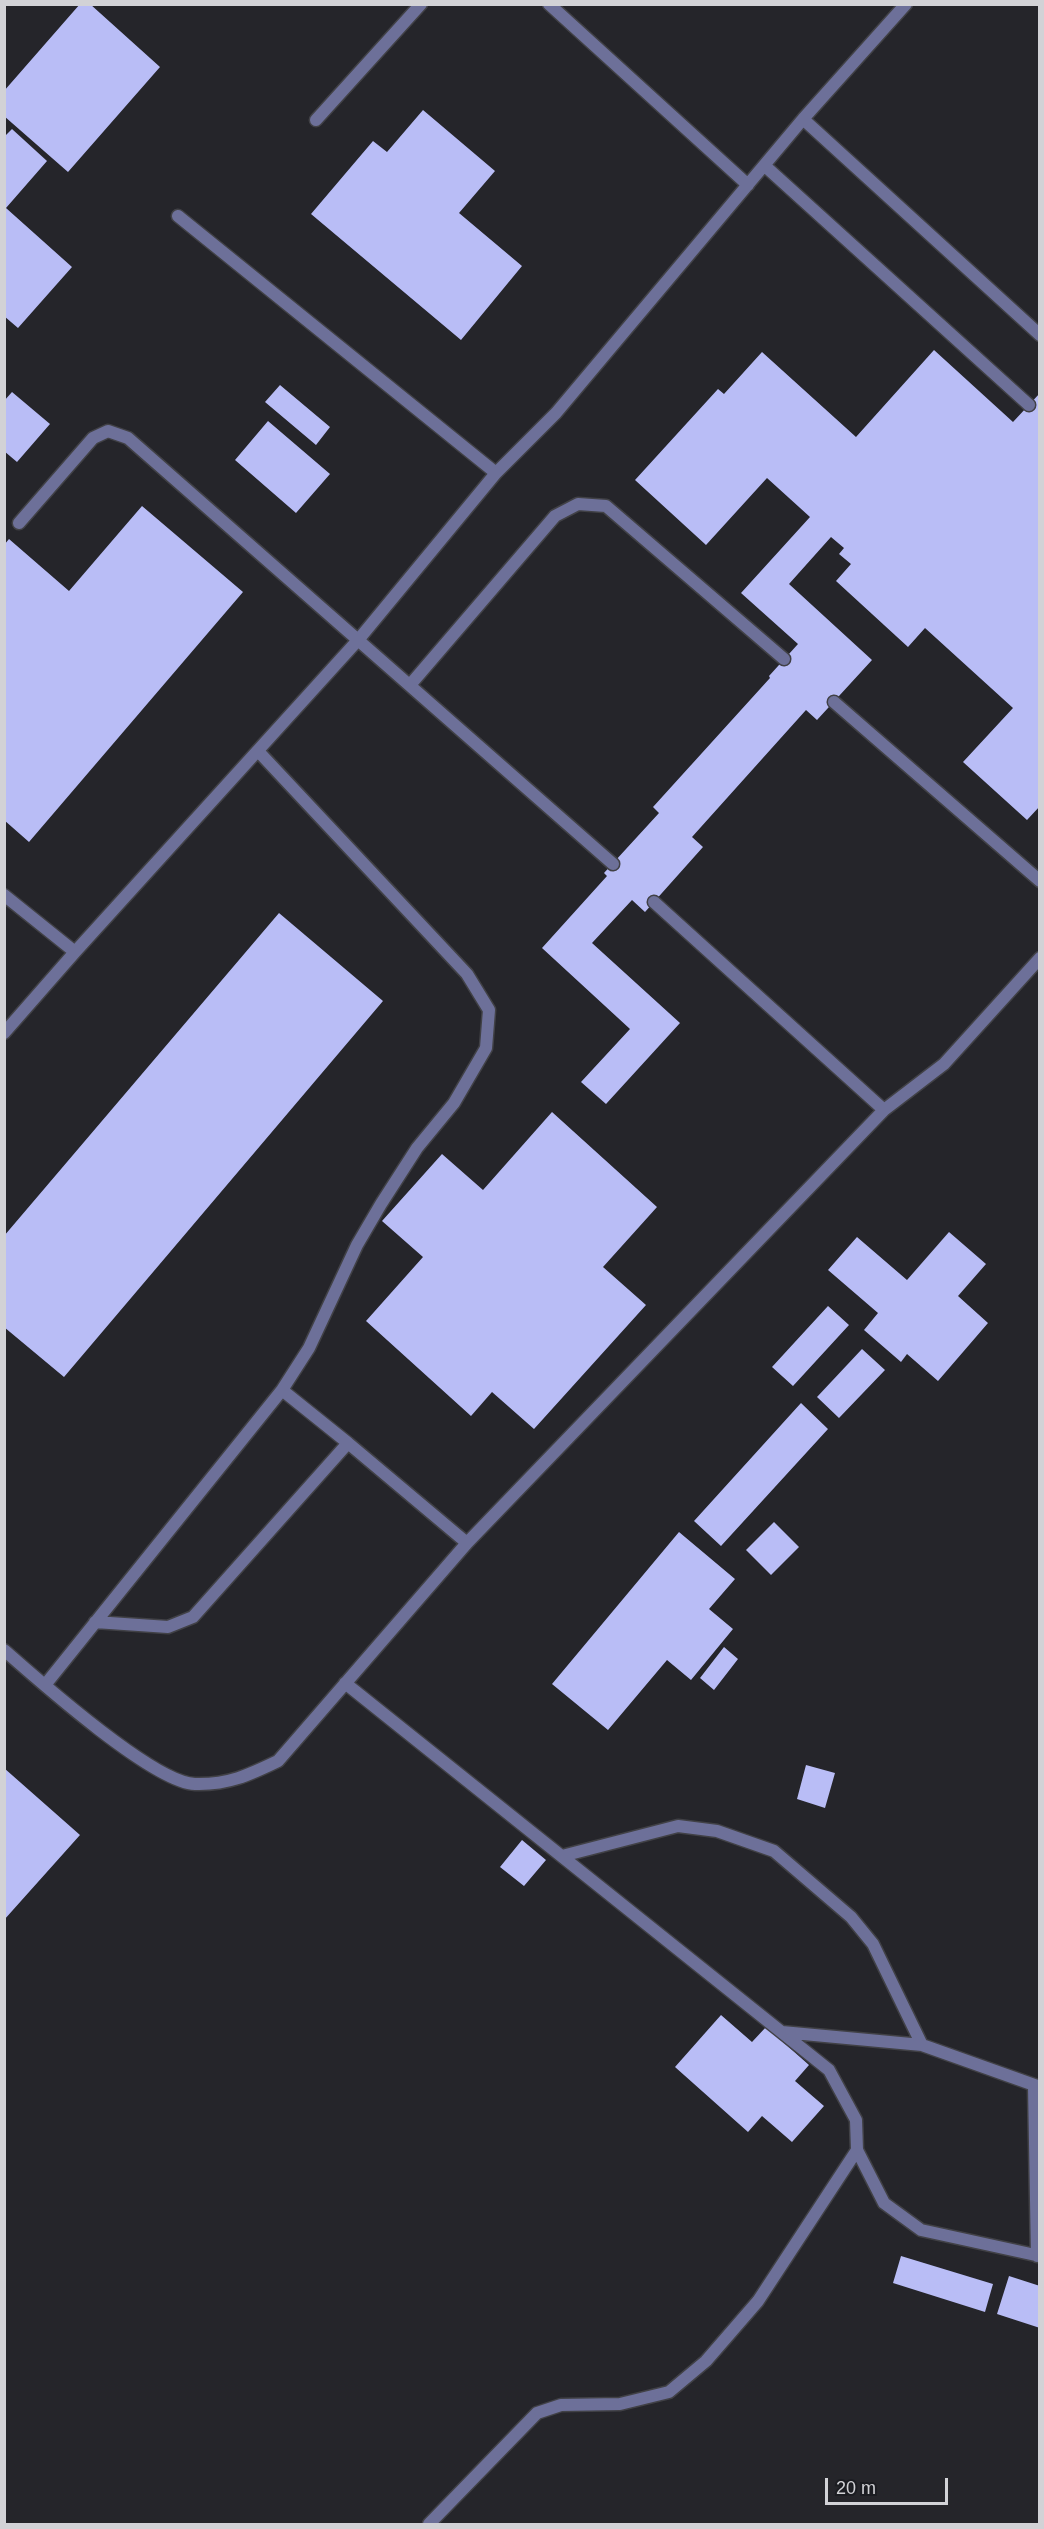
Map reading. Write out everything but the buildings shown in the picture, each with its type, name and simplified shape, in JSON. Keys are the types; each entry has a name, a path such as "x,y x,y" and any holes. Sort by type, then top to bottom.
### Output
{"lane":[{"path":"316,120 421,4"},
{"path":"549,4 748,185"},
{"path":"4,1033 359,639 496,473 556,413 803,119 906,4"},
{"path":"803,119 1040,335"},
{"path":"765,166 1029,405"},
{"path":"178,216 496,473"},
{"path":"19,524 93,438 108,431 128,438 613,864"},
{"path":"410,685 555,516 578,504 606,506 784,659"},
{"path":"834,702 1040,881"},
{"path":"45,1686 282,1390 309,1348 357,1245 381,1203 417,1148 454,1103 486,1048 489,1010 467,974 258,751"},
{"path":"4,895 75,952"},
{"path":"654,902 884,1110"},
{"path":"4,1650 45,1686 150,1767 192,1784 239,1780 278,1761 467,1543 884,1110 944,1064 1040,958"},
{"path":"282,1390 467,1543"},
{"path":"95,1622 168,1627 193,1617 348,1443"},
{"path":"345,1683 562,1856 781,2032 829,2070 856,2120 858,2150 884,2203 921,2230 1038,2256 1037,2087 922,2045 781,2032"},
{"path":"562,1856 678,1826 717,1831 774,1851 851,1917 873,1944 922,2045"},
{"path":"429,2524 537,2413 561,2405 620,2404 669,2392 706,2361 758,2301 858,2150"}]}
